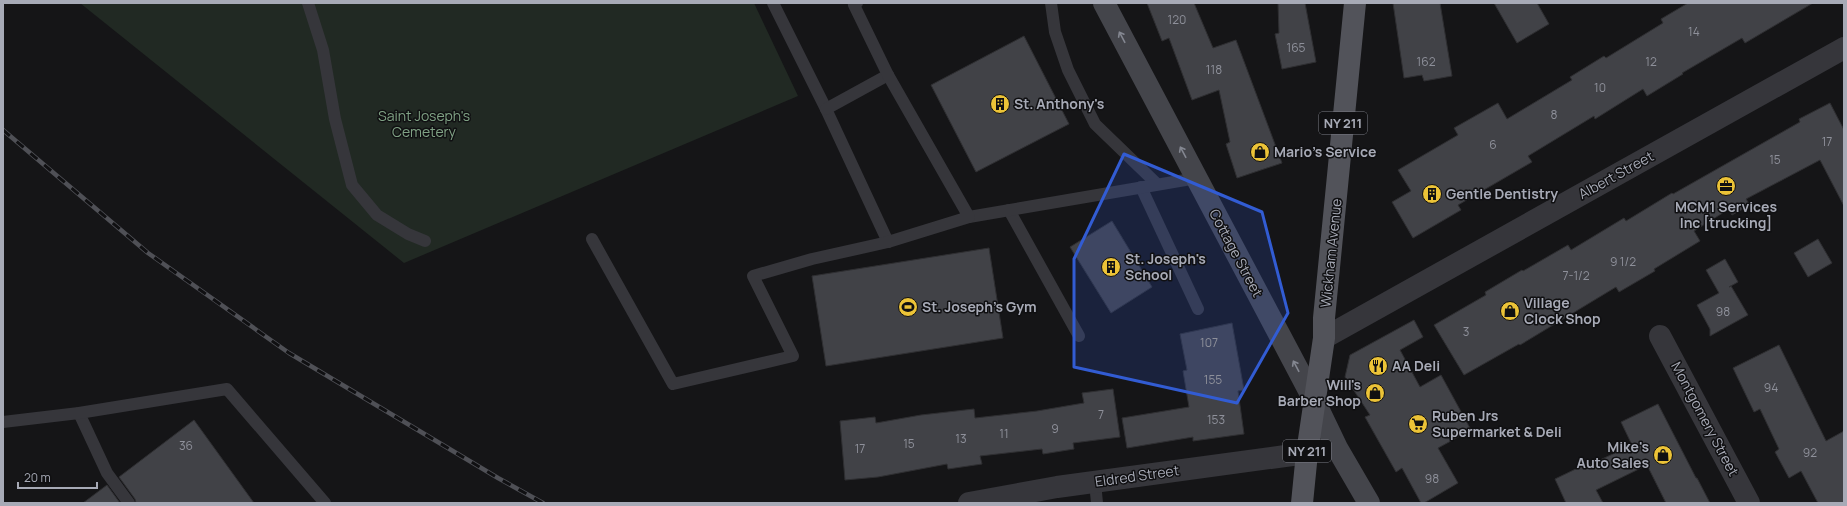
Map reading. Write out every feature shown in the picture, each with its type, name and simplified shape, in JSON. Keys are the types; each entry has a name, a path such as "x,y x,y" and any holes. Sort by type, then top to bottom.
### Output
{"main road":[{"name":"Wickham Avenue","path":"1302,503 1314,400 1324,338 1324,318 1355,3"}],"street":[{"name":"Cottage Street","path":"1104,3 1314,400 1337,448 1369,503"},
{"name":"Albert Street","path":"1324,338 1844,48"},
{"name":"Montgomery Street","path":"1660,336 1749,503"},
{"name":"Eldred Street","path":"969,503 1057,487 1307,453"}],"lane":[{"path":"308,3 323,50 335,119 352,185 377,214 408,234 425,241"},
{"path":"773,3 826,109 888,242"},
{"path":"857,3 854,5 888,75 969,217"},
{"path":"1051,3 1055,32 1068,70 1095,124 1157,184"},
{"path":"826,109 888,75"},
{"path":"592,238 673,384 794,356 753,276 812,259 888,242 969,217 1197,178"},
{"path":"1141,188 1198,309"},
{"path":"1009,210 1078,336"},
{"path":"3,422 79,413 227,389 325,503"},
{"path":"79,413 107,473 128,503"},
{"path":"1095,482 1097,503"}],"highlighted area":[{"path":"1124,154 1262,212 1288,313 1237,403 1074,367 1074,259"}],"green space":[{"name":"Saint Joseph's Cemetery","path":"80,3 754,3 798,96 404,263"}],"building":[{"path":"1147,3 1194,3 1213,48 1236,40 1282,163 1237,178 1226,144 1230,142 1219,90 1192,100 1169,38 1162,41"},
{"path":"1278,3 1305,3 1316,62 1282,69 1275,34 1279,33"},
{"path":"1393,3 1440,3 1452,76 1424,81 1422,75 1404,78"},
{"path":"1494,3 1537,3 1549,24 1517,43"},
{"path":"1688,3 1813,3 1745,43 1742,38 1682,73 1683,74 1647,96 1643,89 1595,119 1594,116 1528,156 1532,162 1458,205 1461,210 1413,238 1392,202 1411,191 1398,170 1458,135 1454,128 1498,103 1507,119 1572,80 1570,77 1604,56 1606,58 1663,23 1661,19"},
{"name":"St. Anthony's","path":"1024,36 1069,124 976,172 931,85"},
{"path":"1830,103 1844,130 1844,206 1820,160 1746,199 1750,205 1732,215 1729,209 1694,231 1700,241 1654,269 1655,271 1619,292 1616,287 1520,345 1519,344 1464,375 1434,325 1486,295 1485,292 1522,270 1523,271 1568,245 1571,250 1624,218 1626,221 1672,193 1673,194 1800,122 1799,119"},
{"name":"St. Joseph's School","path":"1112,221 1152,287 1111,313 1070,247"},
{"path":"1818,239 1832,263 1808,277 1794,253"},
{"name":"St. Joseph's Gym","path":"989,248 1003,338 826,366 812,276"},
{"path":"1725,259 1738,282 1729,287 1731,286 1748,315 1710,336 1710,329 1697,305 1719,293 1706,270"},
{"path":"1414,320 1423,337 1400,350 1420,387 1441,375 1471,430 1438,448 1458,483 1424,503 1421,503 1402,468 1396,472 1365,417 1370,415 1345,377 1350,355"},
{"path":"1232,323 1244,390 1238,391 1244,434 1193,441 1193,437 1127,448 1122,418 1189,407 1183,371 1187,370 1180,334"},
{"path":"1779,345 1826,441 1844,431 1844,503 1818,503 1801,471 1789,478 1775,452 1779,449 1760,409 1754,412 1733,368"},
{"path":"1113,389 1120,437 1073,443 1074,449 1043,454 1042,449 980,456 982,464 948,469 947,464 878,477 845,480 840,421 875,417 876,423 921,415 974,409 975,418 1037,411 1084,403 1082,393"},
{"path":"1658,404 1710,503 1666,503 1647,465 1596,490 1603,503 1566,503 1555,479 1582,466 1583,468 1632,445 1621,422"},
{"path":"194,420 254,503 136,503 135,499 119,477"},
{"path":"107,485 120,503 83,503"}],"railway":[{"path":"3,130 148,253 289,353 498,478 543,503"}],"place":[{"name":"St. Anthony's","path":"1000,104"},
{"name":"Mario's Service","path":"1260,152"},
{"name":"MCM1 Services Inc [trucking]","path":"1726,186"},
{"name":"Gentle Dentistry","path":"1432,194"},
{"name":"St. Joseph's School","path":"1111,267"},
{"name":"St. Joseph's Gym","path":"908,307"},
{"name":"Village Clock Shop","path":"1510,311"},
{"name":"AA Deli","path":"1378,366"},
{"name":"Will's Barber Shop","path":"1375,393"},
{"name":"Ruben Jrs Supermarket & Deli","path":"1418,424"},
{"name":"Mike's Auto Sales","path":"1663,455"}]}
